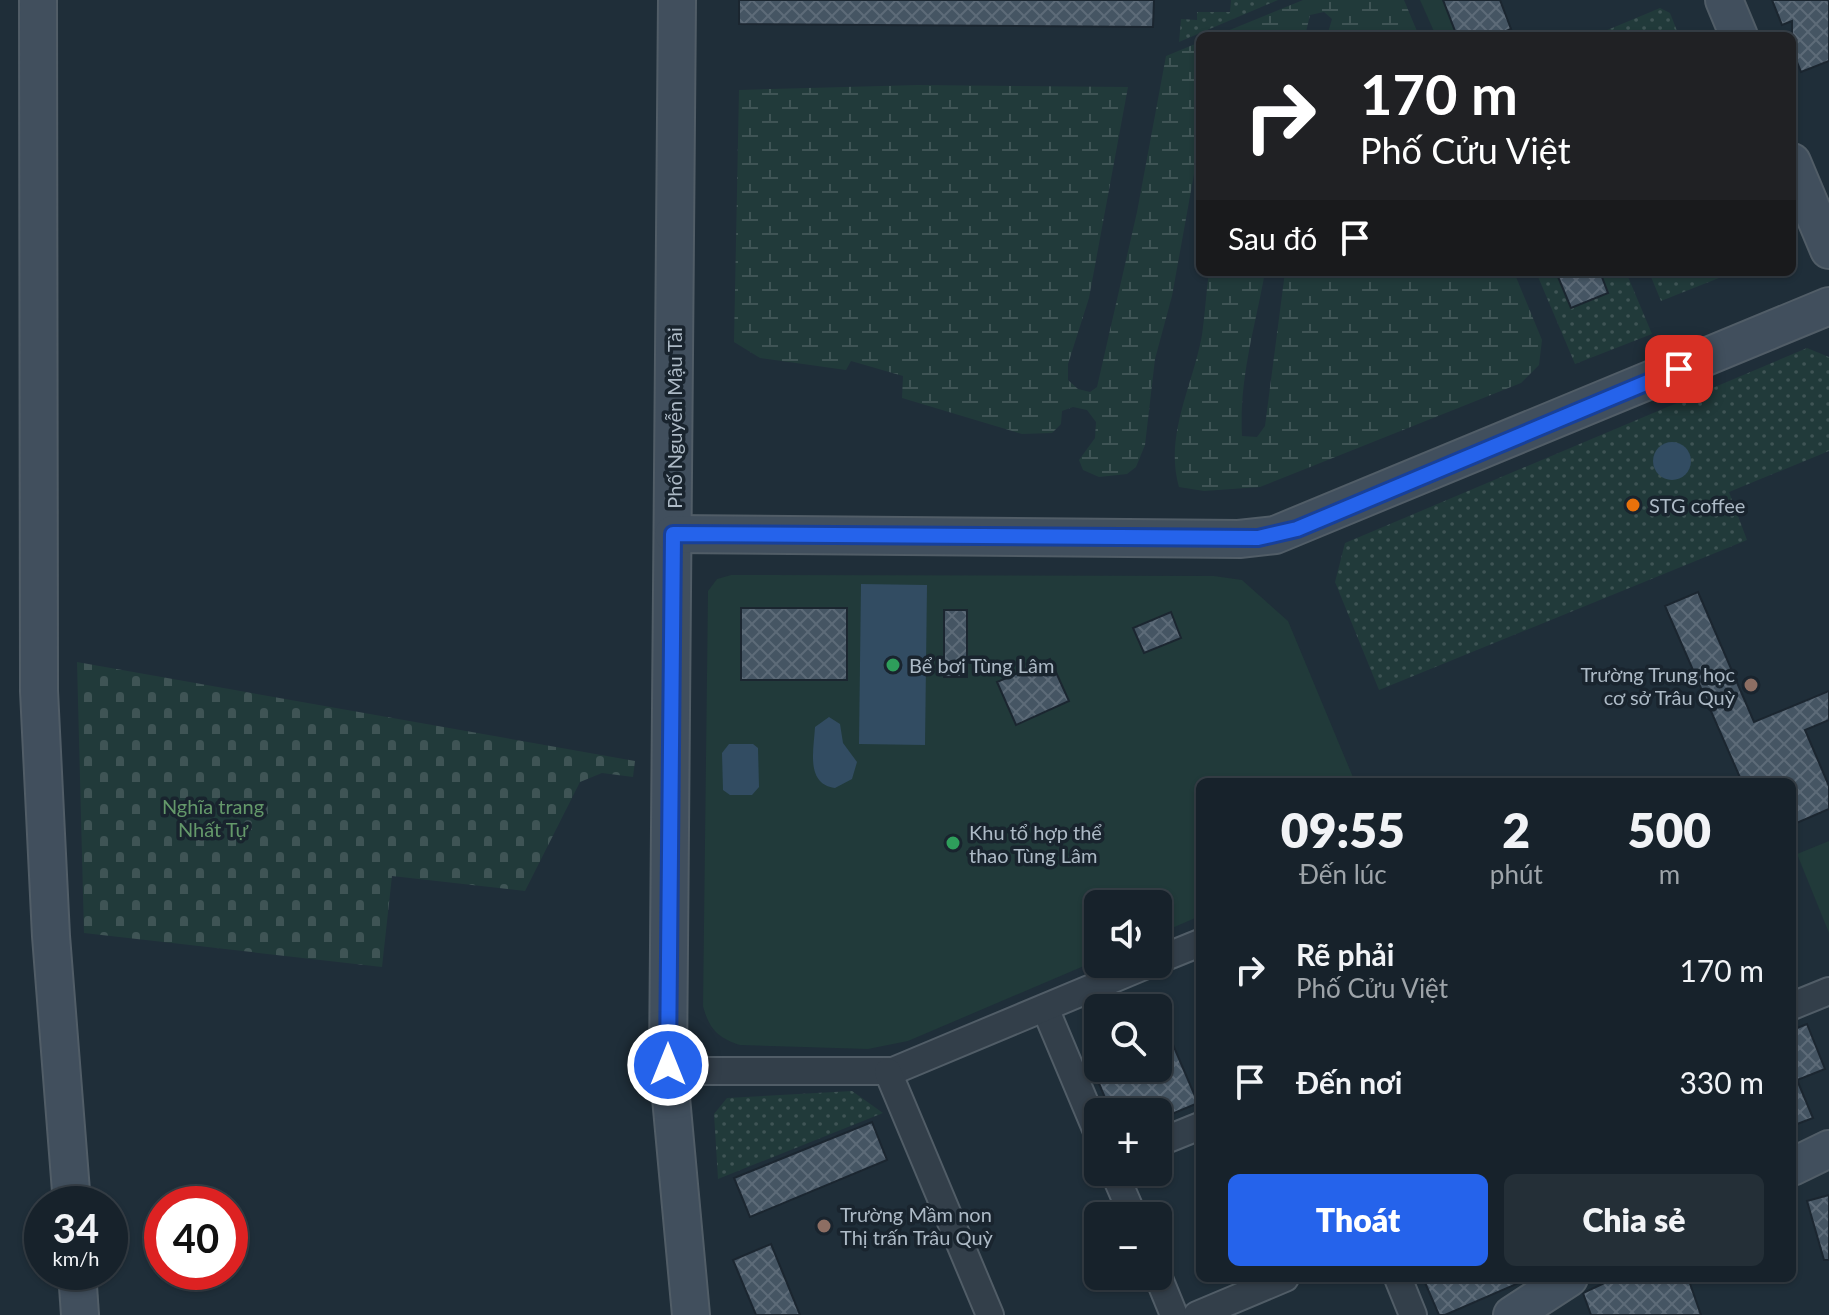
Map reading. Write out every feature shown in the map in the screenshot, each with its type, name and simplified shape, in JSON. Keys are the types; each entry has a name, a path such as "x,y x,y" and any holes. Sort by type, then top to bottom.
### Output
{"street":[{"path":"38,0 39,691 51,936 71,1186"},
{"name":"Phố Nguyễn Mậu Tài","path":"677,0 669,1071 691,1315"},
{"path":"1724,0 1737,32"},
{"path":"1796,172 1829,250"},
{"path":"673,534 1239,539 1275,535 1829,306"},
{"path":"1172,954 1196,945"},
{"path":"669,1071 888,1072 1116,978"},
{"path":"1796,1004 1829,991"},
{"path":"1045,1008 1084,1101"},
{"path":"888,1072 990,1315"},
{"path":"1172,1137 1196,1128"},
{"path":"1796,1165 1829,1149"},
{"path":"1197,1315 1275,1282"},
{"path":"1400,1282 1413,1315"},
{"path":"1512,1315 1563,1282"},
{"path":"78,1290 80,1315"},
{"path":"1164,1290 1174,1315"}],"green space":[{"path":"1231,0 1278,0 1196,32 1196,35 1179,42 1181,19 1197,20 1197,12 1230,12"},
{"path":"1303,0 1404,0 1417,32 1328,32 1332,19 1324,12 1310,15 1306,32 1225,32"},
{"path":"1420,0 1443,0 1455,32 1434,32"},
{"path":"1660,8 1670,13 1677,32 1603,32"},
{"path":"1196,44 1196,163 1172,296 1155,359 1145,445 1136,467 1127,474 1099,477 1083,470 1079,460 1095,438 1096,422 1087,410 1073,407 1062,411 1061,424 1052,433 1022,434 902,398 903,376 851,361 846,370 760,358 734,342 739,90 918,85 1128,87 1089,298 1068,364 1068,380 1078,389 1090,392 1097,387 1137,212 1166,56"},
{"path":"1209,276 1264,276 1245,373 1242,415 1242,436 1257,437 1265,426 1284,276 1516,276 1542,340 1539,365 1521,383 1260,487 1204,491 1179,487 1175,468 1177,430 1202,335"},
{"path":"1538,276 1558,276 1571,308 1608,293 1602,276 1628,276 1652,334 1575,364"},
{"path":"1651,276 1724,276 1661,301"},
{"path":"1807,348 1829,357 1829,451 1729,492 1747,540 1379,690 1335,582 1345,543"},
{"name":"Khu tổ hợp thể thao Tùng Lâm","path":"731,575 1214,576 1242,580 1288,621 1353,778 1196,778 1196,918 1172,928 1172,890 1084,890 1084,966 908,1041 868,1049 740,1045 716,1032 703,1006 708,591 717,579"},
{"name":"Nghĩa trang Nhất Tự","path":"77,662 635,761 633,777 602,773 580,782 525,891 392,876 382,967 84,933"},
{"path":"1829,841 1829,933 1797,854"},
{"path":"852,1091 883,1113 718,1179 714,1114 727,1098"}],"water":[{"path":"1672,442 1685,448 1691,461 1685,474 1672,480 1659,474 1653,461 1659,448"},
{"name":"Bể bơi Tùng Lâm","path":"861,584 927,585 925,745 859,744"},
{"path":"829,717 840,724 843,743 857,762 852,779 835,788 819,780 813,764 815,727"},
{"path":"729,744 753,744 758,748 759,787 752,795 730,795 723,790 722,753"}],"building":[{"path":"739,0 1154,0 1153,27 739,24"},
{"path":"1443,0 1500,0 1511,29 1504,32 1455,32"},
{"path":"1772,0 1829,0 1829,61 1801,72 1796,60 1796,32 1792,32 1792,21 1782,25"},
{"path":"1558,276 1602,276 1608,293 1571,308"},
{"path":"1698,592 1754,722 1829,691 1829,720 1805,730 1829,786 1829,809 1796,823 1796,778 1740,778 1665,606"},
{"path":"741,608 847,608 847,680 741,680"},
{"path":"944,610 967,610 967,677 944,677"},
{"path":"1171,612 1181,638 1144,653 1133,628"},
{"path":"1050,659 1069,701 1016,725 997,682"},
{"path":"1807,1024 1825,1069 1797,1080 1813,1118 1796,1124 1796,1028"},
{"path":"1172,1043 1196,1104 1172,1114 1172,1098 1105,1098 1098,1082 1172,1082"},
{"path":"872,1122 887,1160 750,1217 734,1178"},
{"path":"1829,1195 1829,1260 1824,1260 1807,1201"},
{"path":"771,1244 800,1315 756,1315 733,1260"},
{"path":"1425,1282 1521,1282 1445,1315 1439,1315"},
{"path":"1606,1282 1689,1282 1701,1315 1591,1315 1583,1293"}],"place":[{"name":"STG coffee","path":"1633,505"},
{"name":"Bể bơi Tùng Lâm","path":"893,665"},
{"name":"Trường Trung học cơ sở Trâu Quỳ","path":"1751,685"},
{"name":"Khu tổ hợp thể thao Tùng Lâm","path":"953,843"},
{"name":"Trường Mầm non Thị trấn Trâu Quỳ","path":"824,1226"}],"route":[{"path":"668,1065 673,534 1258,538 1297,529 1679,369"}]}
